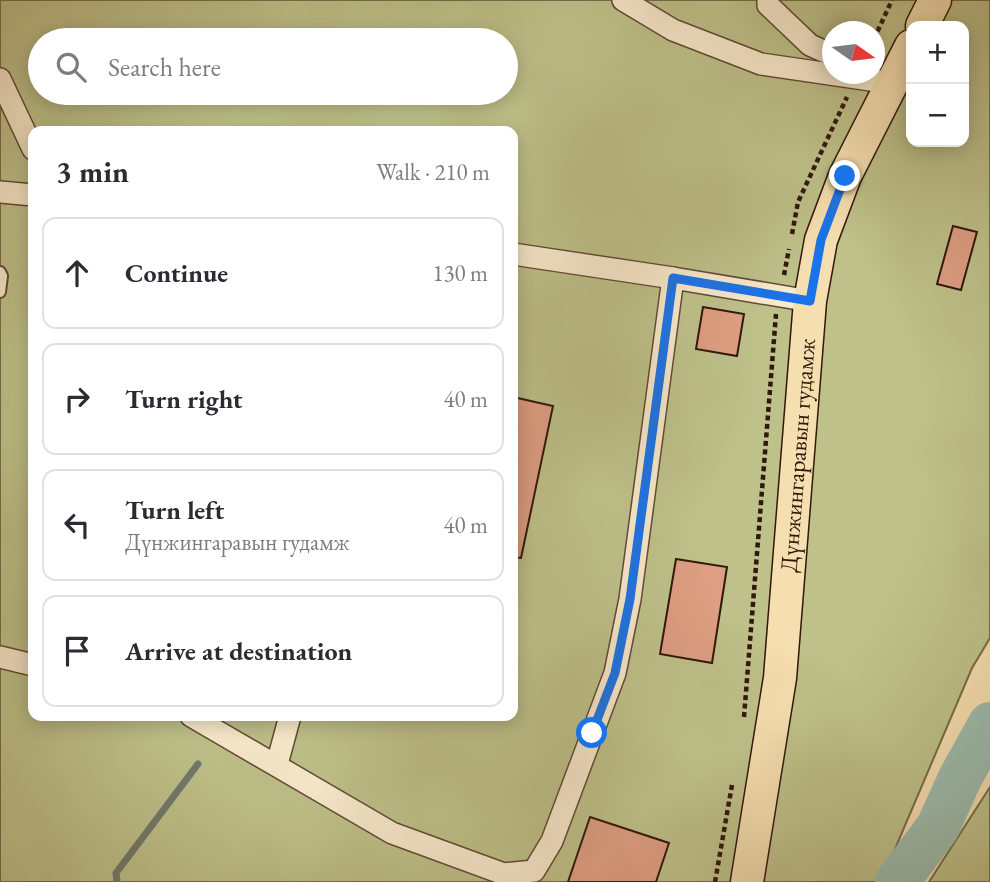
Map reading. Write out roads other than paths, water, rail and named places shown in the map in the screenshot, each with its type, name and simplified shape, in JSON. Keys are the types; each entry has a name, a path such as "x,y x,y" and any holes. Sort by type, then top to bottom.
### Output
{"main road":[{"path":"925,21 936,0"},
{"name":"Дүнжингаравын гудамж","path":"885,74 906,51"},
{"name":"Дүнжингаравын гудамж","path":"747,882 780,678 810,301 821,240 879,84"}],"street":[{"path":"623,0 673,30 761,64 822,71"},
{"path":"768,0 768,5 810,45 822,50"},
{"path":"0,79 28,138"},
{"path":"0,192 28,195"},
{"path":"518,255 810,301"},
{"path":"200,721 392,834 504,874 534,871 552,841 615,673 630,599 673,278"},
{"path":"0,657 28,664"},
{"path":"277,764 289,721"}],"lane":[{"path":"0,272 0,292"}],"waterway":[{"path":"897,882 938,827 960,778 990,724"},
{"path":"117,882 116,873 198,764"}]}
